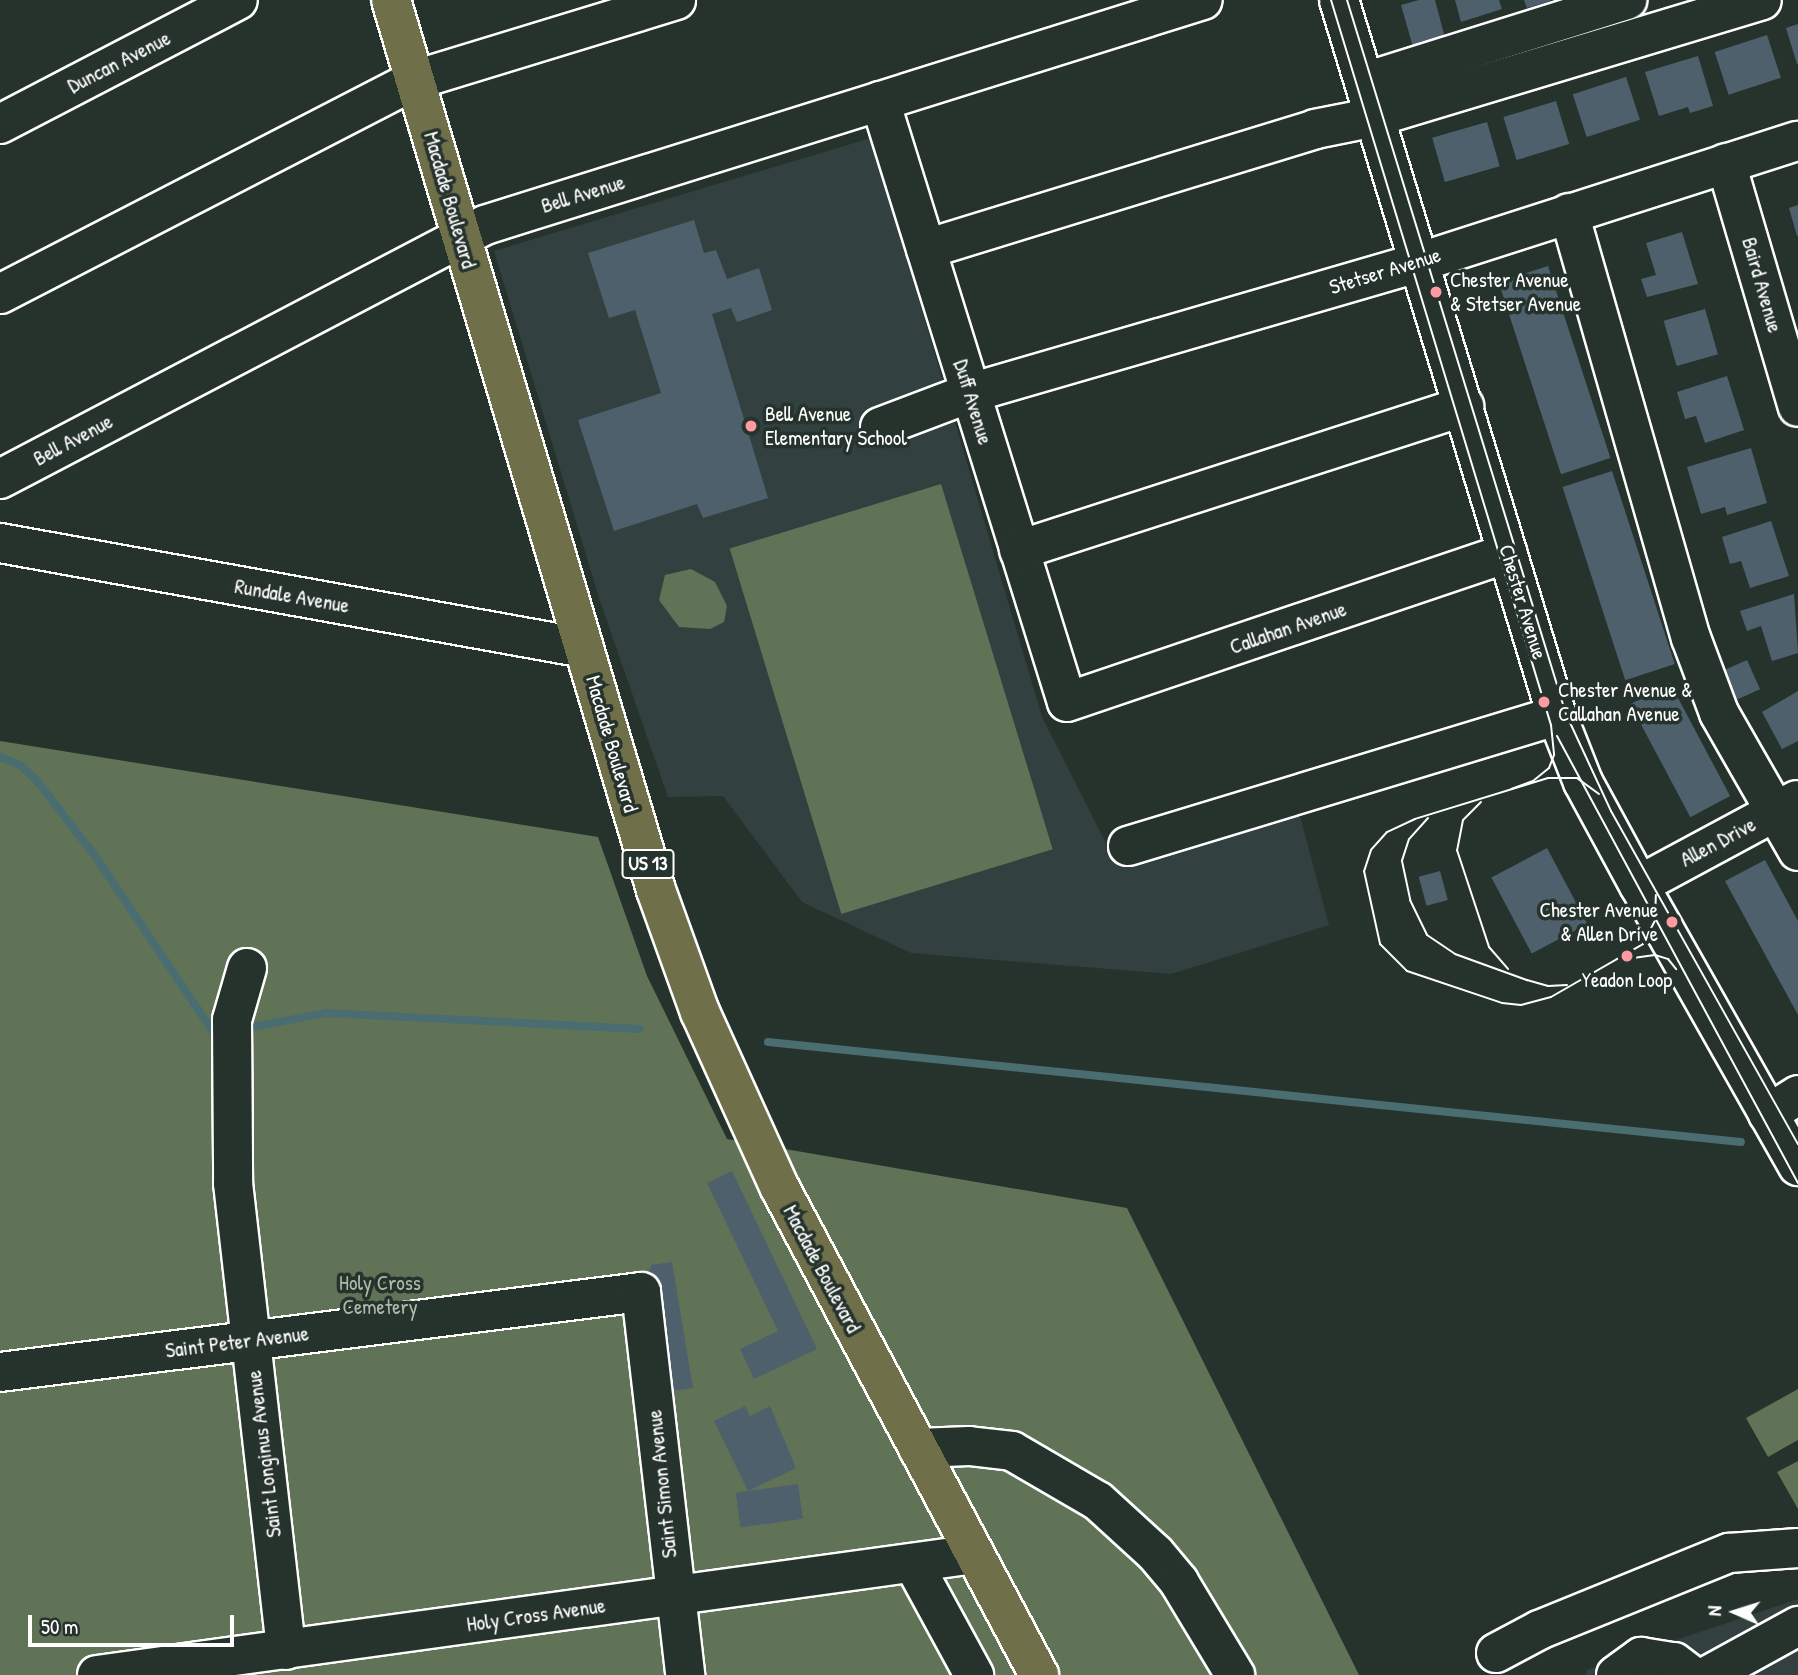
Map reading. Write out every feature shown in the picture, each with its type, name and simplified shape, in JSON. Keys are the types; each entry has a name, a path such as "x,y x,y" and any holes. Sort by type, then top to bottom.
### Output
{"main road":[{"name":"Macdade Boulevard","path":"391,0 656,890 720,1063 796,1220 1039,1675"}],"street":[{"name":"Duncan Avenue","path":"0,124 238,0"},
{"path":"0,294 415,80 676,0"},
{"name":"Bell Avenue","path":"0,479 485,225 1203,0"},
{"name":"Chester Avenue","path":"1339,0 1557,716 1583,782 1639,885 1783,1105 1798,1166"},
{"path":"926,249 1315,129 1370,99 1627,0"},
{"path":"1370,99 1762,0"},
{"name":"Duff Avenue","path":"880,101 1067,702"},
{"name":"Stetser Avenue","path":"880,427 970,393 1420,262 1798,141"},
{"name":"Baird Avenue","path":"1726,163 1798,407"},
{"path":"1569,213 1691,638 1719,713 1787,806 1798,851"},
{"path":"1019,550 1464,406"},
{"name":"Rundale Avenue","path":"0,544 584,648"},
{"name":"Callahan Avenue","path":"1067,702 1508,552"},
{"path":"1128,846 1557,716"},
{"name":"Allen Drive","path":"1639,885 1787,806"},
{"name":"Saint Longinus Avenue","path":"247,968 232,1034 233,1184 286,1650"},
{"name":"Saint Peter Avenue","path":"0,1372 641,1292"},
{"name":"Saint Simon Avenue","path":"641,1292 685,1675"},
{"path":"918,1448 969,1446 1012,1451 1098,1501 1146,1544 1179,1582 1235,1675"},
{"path":"1496,1653 1539,1630 1729,1553 1798,1548"},
{"name":"Holy Cross Avenue","path":"97,1675 975,1555"},
{"path":"913,1563 974,1675"},
{"path":"1709,1675 1798,1626"},
{"path":"1616,1675 1641,1657 1674,1662 1691,1675"}],"shaded area":[{"name":"Bell Avenue Elementary School","path":"871,138 1042,717 1114,859 1297,805 1329,925 1171,974 911,953 802,902 723,796 668,797 600,601 494,251"},
{"path":"1798,1599 1798,1675 1585,1675 1587,1670"}],"green space":[{"path":"941,484 1053,849 841,914 730,549"},
{"path":"691,569 715,582 727,606 724,622 710,629 679,627 659,600 665,575"},
{"name":"Holy Cross Cemetery","path":"0,741 598,837 647,976 727,1139 1127,1208 1359,1675 0,1675"},
{"path":"1798,1389 1798,1440 1768,1457 1746,1418"},
{"path":"1798,1461 1798,1509 1777,1472"}],"building":[{"path":"1419,0 1435,0 1445,38 1413,47 1401,5"},
{"path":"1455,0 1499,0 1502,9 1461,22"},
{"path":"1524,0 1550,0 1550,1 1527,8"},
{"path":"1798,24 1798,64 1797,64 1786,28"},
{"path":"1767,35 1781,78 1729,95 1715,52"},
{"path":"1698,56 1713,106 1690,113 1688,107 1659,116 1645,72"},
{"path":"1626,77 1640,120 1587,137 1573,94"},
{"path":"1556,101 1569,144 1517,160 1503,117"},
{"path":"1487,122 1500,166 1445,182 1432,138"},
{"path":"1798,205 1798,236 1797,236 1789,208"},
{"path":"694,220 704,253 716,250 727,279 759,268 772,310 737,322 731,308 712,314 768,498 703,518 697,504 614,531 578,420 661,393 635,310 609,318 588,253"},
{"path":"1682,232 1698,284 1647,297 1641,279 1656,275 1646,243"},
{"path":"1548,266 1610,458 1561,474 1499,282"},
{"path":"1705,309 1718,354 1677,366 1664,321"},
{"path":"1727,376 1744,430 1705,443 1696,416 1685,419 1677,392"},
{"path":"1751,448 1767,503 1727,515 1725,507 1701,514 1687,467"},
{"path":"1612,471 1675,664 1625,680 1563,487"},
{"path":"1771,521 1789,576 1750,588 1741,561 1730,564 1722,537"},
{"path":"1794,594 1798,653 1772,661 1761,626 1747,631 1740,611"},
{"path":"1747,660 1760,689 1735,700 1722,671"},
{"path":"1670,683 1730,796 1690,817 1630,704"},
{"path":"1798,691 1798,741 1782,749 1762,712"},
{"path":"1547,848 1587,924 1532,954 1491,878"},
{"path":"1765,860 1798,921 1798,1015 1725,881"},
{"path":"1440,871 1448,900 1427,906 1419,877"},
{"path":"732,1171 817,1349 754,1379 740,1349 778,1331 707,1183"},
{"path":"672,1262 693,1388 666,1392 649,1275 651,1265"},
{"path":"745,1406 750,1416 770,1406 796,1468 748,1491 714,1421"},
{"path":"798,1484 803,1519 740,1527 736,1493"}],"waterway":[{"path":"0,757 20,765 37,781 96,857 213,1032 222,1031"},
{"path":"242,1029 326,1013 640,1029"},
{"path":"768,1042 1741,1142"}],"tram line":[{"path":"1331,0 1551,725 1554,755 1549,768 1533,781 1511,789"},
{"path":"1347,0 1566,714 1611,811 1798,1144"},
{"path":"1557,736 1798,1183"},
{"path":"1599,794 1577,778 1548,778 1415,819 1387,832 1371,850 1364,871 1380,944 1407,971 1502,1003 1521,1005 1551,997 1643,944 1655,920 1656,895"},
{"path":"1481,802 1463,820 1457,850 1489,947 1508,969"},
{"path":"1428,818 1409,839 1402,861 1410,900 1427,935 1455,954 1527,980 1548,986 1567,985"},
{"path":"1626,959 1655,955 1668,959 1676,969"}],"place":[{"name":"Chester Avenue & Stetser Avenue","path":"1436,292"},
{"name":"Bell Avenue Elementary School","path":"751,426"},
{"name":"Chester Avenue & Callahan Avenue","path":"1544,702"},
{"name":"Chester Avenue & Allen Drive","path":"1672,922"},
{"name":"Yeadon Loop","path":"1627,956"}]}
